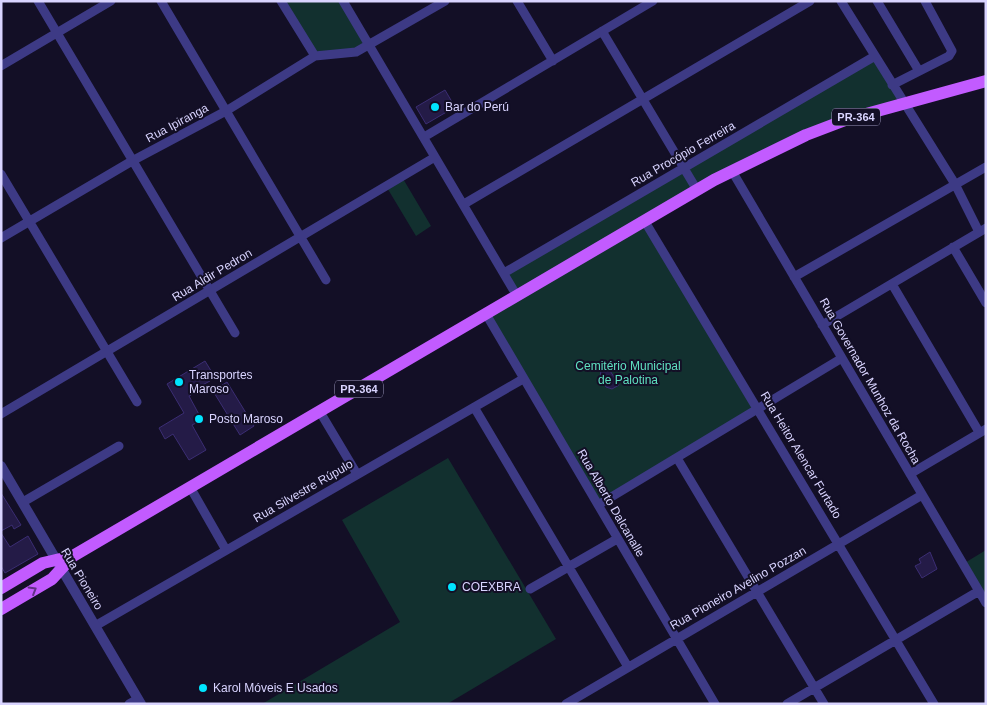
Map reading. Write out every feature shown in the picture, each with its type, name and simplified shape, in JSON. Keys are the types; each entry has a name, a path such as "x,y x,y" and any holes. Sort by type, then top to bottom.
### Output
{"main road":[{"name":"PR-364","path":"59,564 644,220 732,171 806,135 885,107 904,104 986,81"},
{"path":"1,588 43,563 59,564 52,579 1,609"}],"street":[{"path":"38,1 235,333"},
{"path":"1,66 111,1"},
{"path":"161,1 326,280"},
{"path":"281,1 315,56"},
{"path":"343,1 517,296"},
{"name":"Rua Ipiranga","path":"1,238 132,161 226,110 315,56 356,52 370,46 445,1"},
{"path":"517,1 553,61"},
{"path":"424,137 653,1"},
{"path":"464,204 810,1"},
{"path":"822,325 982,230 840,1"},
{"path":"877,1 919,71"},
{"path":"892,85 950,56 952,51 950,44 925,1"},
{"path":"602,31 697,190"},
{"name":"Rua Procópio Ferreira","path":"504,273 875,56"},
{"name":"Rua Aldir Pedron","path":"1,414 435,157"},
{"path":"794,277 986,167"},
{"name":"Rua Governador Munhoz da Rocha","path":"732,171 986,603"},
{"path":"1,174 137,402"},
{"name":"Rua Heitor Alencar Furtado","path":"644,220 759,409 934,704"},
{"path":"953,248 986,303"},
{"path":"892,284 983,431 910,474"},
{"name":"Rua Alberto Dalcanalle","path":"486,314 714,704"},
{"path":"598,505 842,358"},
{"name":"Rua Silvestre Rúpulo","path":"95,626 523,379"},
{"path":"474,407 628,667"},
{"path":"320,412 357,474"},
{"path":"23,502 119,446"},
{"path":"677,458 824,704"},
{"name":"Rua Pioneiro","path":"1,466 95,626 136,702"},
{"path":"190,487 226,550"},
{"name":"Rua Pioneiro Avelino Pozzan","path":"566,704 582,700 628,667 922,495"},
{"path":"530,589 617,539"},
{"path":"787,704 979,591"}],"green space":[{"path":"281,1 343,1 369,46 315,56"},
{"name":"Cemitério Municipal de Palotina","path":"875,56 904,104 848,119 645,220 759,409 598,505 486,314 517,296 504,273"},
{"path":"402,177 431,226 416,236 386,186"},
{"name":"COEXBRA","path":"448,458 556,639 447,704 262,704 400,622 342,520"},
{"path":"986,550 986,603 963,564"}],"building":[{"name":"Bar do Perú","path":"445,90 455,107 426,124 416,107"},
{"path":"205,361 213,374 208,377 210,381 189,392 191,395 189,396 202,420 192,425 206,450 189,460 173,434 165,439 159,428 184,413 167,384"},
{"path":"607,366 619,385 612,389 606,387 600,377 601,370"},
{"path":"227,382 254,426 240,435 213,391"},
{"path":"1,493 21,525 14,529 12,525 1,531"},
{"path":"1,533 10,547 28,536 38,554 5,573 1,566"},
{"path":"930,552 937,569 922,578 915,566 921,563 919,559"}],"place":[{"name":"Bar do Perú","path":"435,107"},
{"name":"Transportes Maroso","path":"179,382"},
{"name":"Posto Maroso","path":"199,419"},
{"name":"COEXBRA","path":"452,587"},
{"name":"Karol Móveis E Usados","path":"203,688"}]}
